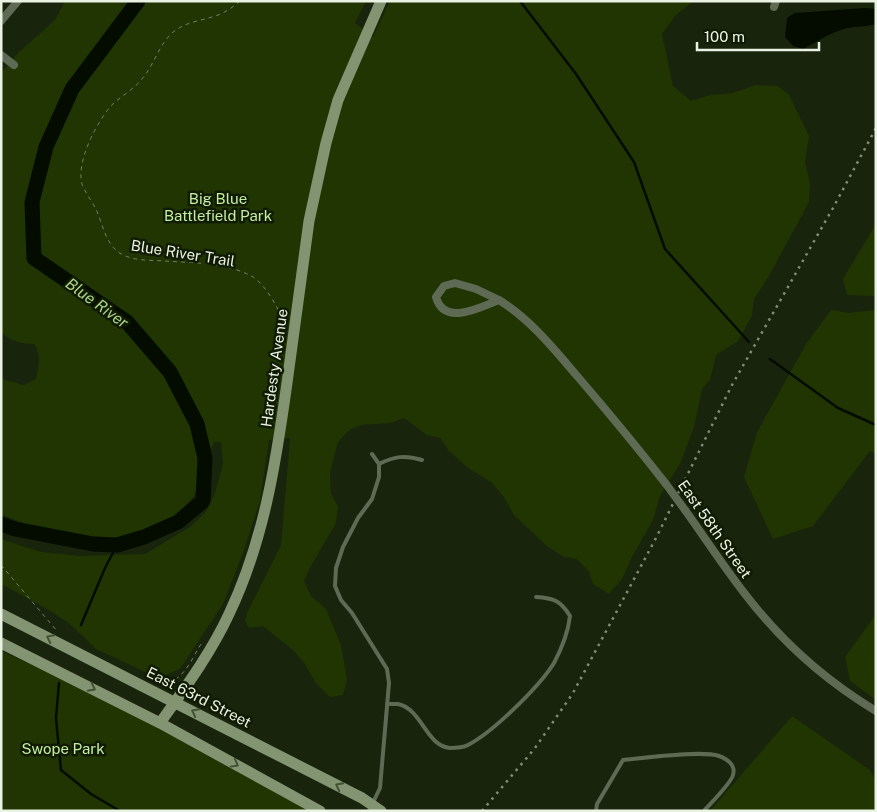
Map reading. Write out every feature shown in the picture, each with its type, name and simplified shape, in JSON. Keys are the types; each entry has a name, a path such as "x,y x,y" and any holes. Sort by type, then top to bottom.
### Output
{"main road":[{"name":"Hardesty Avenue","path":"160,723 205,658 229,615 246,573 260,529 278,450 308,231 316,187 338,100 380,1"},
{"name":"East 63rd Street","path":"1,614 175,701 362,798 375,809"},
{"path":"1,643 160,723 320,811"}],"street":[{"path":"1,21 18,1"},
{"path":"1,54 14,65"},
{"name":"East 58th Street","path":"499,300 461,314 449,312 440,306 436,297 444,286 455,283 476,289 499,300 528,321 619,424 666,484 745,594 771,624 802,656 830,680 876,711"}],"lane":[{"path":"372,454 379,464 379,477 372,499 358,518 343,547 336,568 336,586 341,600 361,626 387,669 389,683 380,788 375,809"},
{"path":"379,464 392,458 410,457 422,460"},
{"path":"387,704 400,704 409,710 441,745 450,748 467,746 506,717 535,686 553,664 567,635 570,616 564,606 550,598 536,597"},
{"path":"596,811 597,804 623,760 697,754 717,755 730,762 734,768 733,776 704,811"}],"path":[{"name":"Blue River Trail","path":"240,1 218,15 189,22 165,40 140,82 111,106 97,125 88,143 82,167 82,182 96,207 106,236 114,249 133,259 212,265 241,272 255,278 274,302 286,327"},
{"path":"1,565 59,633"},
{"path":"157,683 170,683 177,680 206,637"}],"green space":[{"name":"Big Blue Battlefield Park","path":"65,1 366,1 355,23 373,37 390,1 694,1 676,15 662,34 673,86 691,101 710,95 733,93 755,85 778,86 789,95 809,136 805,163 810,183 809,202 769,276 754,299 752,316 738,341 716,355 710,380 702,389 694,427 681,462 660,496 653,520 622,579 609,594 593,584 589,572 577,559 564,557 548,547 514,515 504,497 491,482 468,468 449,451 440,438 427,435 404,418 391,423 360,425 348,431 338,442 330,473 331,494 338,506 336,523 304,581 311,596 326,609 341,645 347,679 343,695 330,697 316,683 305,664 293,650 263,626 249,628 245,621 247,613 281,545 290,438 269,440 260,501 243,553 223,604 180,669 158,678 96,649 70,624 1,584 1,539 41,552 81,556 145,554 190,527 206,512 215,493 223,464 221,442 214,442 194,496 159,535 129,544 25,524 1,514 1,380 24,385 36,379 39,361 38,352 34,344 16,341 1,331 1,73 18,53 55,20"},
{"path":"876,224 876,296 847,295 843,279"},
{"path":"831,310 849,313 876,310 876,454 870,451 813,526 773,539 744,477 757,432 806,344"},
{"path":"876,614 876,700 850,681 845,657"},
{"name":"Swope Park","path":"1,651 160,723 320,811 1,811"},
{"path":"792,716 870,770 876,782 876,811 710,811"}],"shaded area":[{"path":"865,8 876,9 876,24 842,30 803,49 793,46 785,37 787,18 795,13"}],"waterway":[{"name":"Blue River","path":"1,524 15,529 93,544 117,545 144,537 178,522 203,501 205,458 197,424 170,372 127,322 34,258 32,202 46,147 72,89 138,1"},
{"path":"520,1 576,74 634,162 665,249 749,342"},
{"path":"770,359 838,408 876,425"},
{"path":"81,625 105,568 117,545"},
{"path":"59,683 56,718 61,770 91,794 120,811"}],"railway":[{"path":"482,811 535,748 573,693 656,538 732,385 833,208 876,128"}]}
